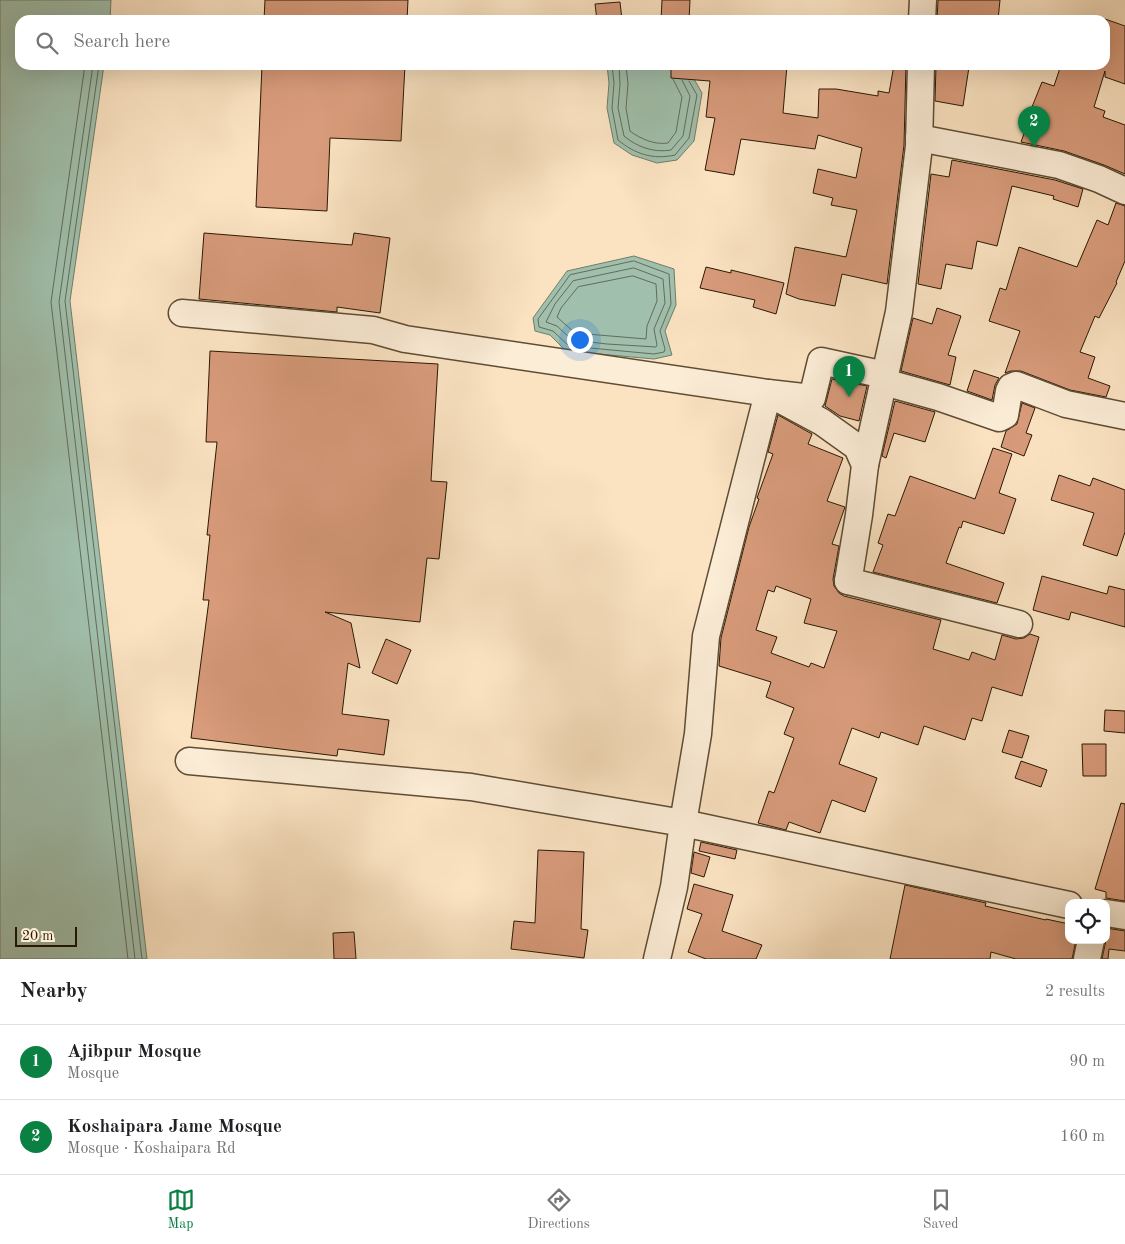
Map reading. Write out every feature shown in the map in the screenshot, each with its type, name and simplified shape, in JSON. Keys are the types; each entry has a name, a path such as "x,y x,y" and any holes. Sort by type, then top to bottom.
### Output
{"street":[{"path":"922,15 923,0"},
{"path":"921,70 919,138 899,312 865,465 848,581 1018,624"},
{"path":"919,138 1059,165 1099,179 1125,191"},
{"path":"182,313 373,330 405,339 812,398 821,361 884,378 999,418 1003,418 1005,415 1011,386 1016,385 1066,404 1125,416"},
{"path":"768,393 822,422 857,446 865,465"},
{"path":"657,959 674,887 698,734 706,636 768,393"},
{"path":"189,760 471,787 683,823 1065,904"},
{"path":"1110,914 1125,916"},
{"path":"1087,959 1090,944"}],"water":[{"path":"0,0 111,0 110,15 15,15 15,70 103,70 70,301 147,959 0,959"},
{"path":"608,70 690,70 702,93 694,141 677,160 657,163 632,155 614,143 607,108 609,83"},
{"path":"634,256 674,269 676,305 665,331 672,355 654,359 566,351 550,335 535,331 533,318 567,271"}],"building":[{"path":"265,0 408,0 407,15 264,15"},
{"path":"662,0 690,0 689,15 661,15"},
{"path":"938,0 1000,0 998,15 937,15"},
{"path":"620,2 621,15 596,15 595,4"},
{"path":"1110,21 1125,26 1125,84 1105,77 1105,71 1094,107 1105,111 1103,117 1125,125 1125,174 1064,151 1021,142 1026,128 1024,127 1042,82 1054,86 1059,70 1110,70"},
{"path":"262,70 405,70 401,141 330,138 327,211 256,207"},
{"path":"671,70 787,70 783,113 818,118 819,89 836,89 878,96 878,91 889,93 893,70 906,70 904,145 887,284 842,274 835,306 799,299 786,294 795,247 846,257 857,210 831,205 833,198 813,193 818,169 856,178 862,148 818,135 815,149 741,139 734,175 705,170 715,118 706,117 710,81 671,78"},
{"path":"936,70 969,70 963,106 935,101"},
{"path":"952,160 1055,180 1083,189 1078,207 1053,199 1054,196 1012,186 997,246 977,241 972,269 946,264 941,289 918,284 931,174 949,177"},
{"path":"1116,203 1125,206 1125,261 1117,283 1099,318 1095,316 1080,352 1095,357 1088,378 1110,386 1106,397 1070,390 1021,371 1005,373 1020,331 989,321 1000,288 1006,290 1019,247 1077,267 1097,220 1108,225"},
{"path":"204,233 352,245 354,233 390,238 380,313 337,307 337,312 199,299"},
{"path":"706,267 731,273 731,270 784,283 776,314 753,307 755,300 700,288"},
{"path":"937,308 961,316 948,355 956,357 950,385 901,371 913,318 932,324"},
{"path":"210,351 438,364 431,481 447,482 439,559 427,558 420,622 325,612 351,623 360,668 348,663 342,714 389,720 384,755 338,749 337,756 191,738 209,600 203,600 210,535 207,535 217,442 206,442"},
{"path":"974,370 999,378 995,385 992,400 967,391"},
{"path":"832,379 867,386 859,421 840,416 825,406"},
{"path":"895,401 935,412 925,442 894,433 886,458 882,456"},
{"path":"1022,403 1035,408 1026,433 1032,435 1024,456 1001,447 1006,431 1017,424"},
{"path":"778,415 812,434 808,444 843,458 827,501 845,507 832,544 839,546 833,579 834,586 839,593 844,596 941,620 933,649 969,660 972,652 995,660 1002,635 1016,639 1024,638 1030,634 1039,637 1022,696 992,687 982,721 972,718 965,740 924,726 918,745 881,732 879,738 852,728 839,764 877,778 865,812 832,800 820,833 789,822 786,830 758,823 769,791 774,793 794,738 784,734 794,708 766,697 771,682 719,666 721,638 749,527 773,454 768,452","holes":["776,586 811,599 804,623 837,631 824,668 811,663 809,667 771,653 777,637 756,630 768,590 774,592"]},
{"path":"993,448 1012,454 999,493 1016,499 1004,534 963,521 946,563 1004,583 997,603 873,572 883,545 878,543 888,514 895,516 910,476 975,499"},
{"path":"1059,475 1090,486 1093,478 1125,490 1125,532 1117,556 1083,545 1094,513 1051,500"},
{"path":"1042,576 1107,594 1109,586 1125,590 1125,627 1071,612 1069,620 1033,610"},
{"path":"386,639 411,650 397,684 372,673"},
{"path":"1105,710 1125,711 1125,733 1104,731"},
{"path":"1009,730 1029,736 1022,758 1002,752"},
{"path":"1082,744 1106,744 1106,776 1083,776"},
{"path":"1021,761 1047,770 1041,787 1015,778"},
{"path":"1121,803 1125,804 1125,901 1106,898 1106,892 1095,889"},
{"path":"701,842 737,850 735,859 699,851"},
{"path":"538,850 584,852 581,929 588,930 584,958 511,949 514,921 535,923"},
{"path":"694,852 710,857 704,877 691,873"},
{"path":"694,884 733,895 722,931 762,945 756,959 706,959 688,952 702,914 687,909"},
{"path":"905,885 986,903 985,906 1065,923 1065,944 1075,944 1072,959 1016,959 991,952 990,959 890,959"},
{"path":"1110,929 1125,931 1125,951 1109,949 1108,959 1102,959 1105,944 1110,944"},
{"path":"354,932 356,959 334,959 333,933"}],"place":[{"name":"Koshaipara Jame Mosque","path":"1034,147"},
{"name":"Ajibpur Mosque","path":"849,397"}]}
